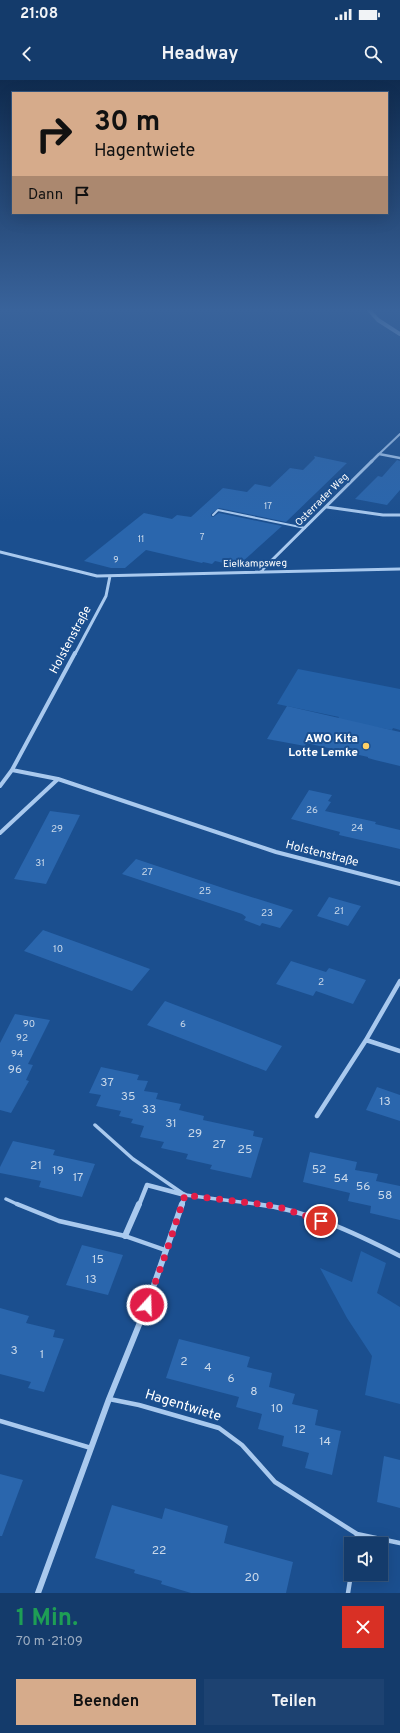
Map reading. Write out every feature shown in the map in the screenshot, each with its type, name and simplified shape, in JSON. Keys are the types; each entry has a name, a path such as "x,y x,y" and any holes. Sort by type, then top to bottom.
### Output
{"street":[{"path":"379,454 400,458"},
{"name":"Osterrader Weg","path":"260,572 379,454"},
{"path":"327,507 383,515 400,515"},
{"path":"0,552 85,574 110,576"},
{"name":"Eielkampsweg","path":"110,576 400,569"},
{"name":"Holstenstraße","path":"110,576 106,596 12,770 58,779 276,852 400,884"},
{"path":"0,786 12,770"},
{"path":"0,833 58,779"},
{"path":"317,1116 366,1040 400,981"},
{"path":"366,1040 400,1051"},
{"path":"38,1593 109,1399 167,1250 185,1195 147,1185 125,1236"}],"lane":[{"path":"379,454 400,434"},
{"path":"213,515 218,510 305,528"},
{"path":"95,1125 133,1159 185,1195 276,1206 351,1231 400,1256"},
{"path":"6,1199 59,1221 125,1236 167,1250"},
{"name":"Hagentwiete","path":"109,1399 219,1428 242,1445 275,1482 357,1534 400,1543"},
{"path":"0,1421 91,1448"},
{"path":"348,1593 350,1581"}],"shaded area":[{"path":"298,669 400,689 400,730 393,728 392,730 337,720 339,717 277,704"},
{"path":"361,1251 386,1263 377,1293 400,1307 400,1404 365,1395 372,1356 347,1318 320,1268 352,1282"}],"building":[{"path":"314,456 347,463 286,522 219,508 211,514 213,517 219,513 282,526 241,563 228,564 215,561 212,564 202,563 146,550 125,568 111,568 84,561 144,513 172,519 177,515 191,517 223,488 247,492 255,484 270,487 290,468 303,470 315,458"},
{"path":"397,460 400,461 400,490 387,505 355,499 378,476 382,477"},
{"path":"287,706 400,732 400,766 306,743 305,746 267,739"},
{"path":"309,790 332,795 328,801 331,802 325,811 376,822 375,824 400,830 400,849 339,835 340,832 291,819"},
{"path":"50,811 80,815 46,884 14,879"},
{"path":"136,859 293,910 280,928 262,923 260,926 244,920 246,917 242,914 122,874"},
{"path":"329,897 361,906 348,926 317,916"},
{"path":"43,930 150,969 132,991 24,951"},
{"path":"291,961 326,972 329,968 366,980 353,1004 316,991 313,996 276,984"},
{"path":"165,1001 282,1046 266,1071 147,1025"},
{"path":"15,1014 50,1020 28,1064 33,1065 26,1080 29,1081 11,1113 0,1110 0,1043"},
{"path":"101,1067 139,1075 137,1080 148,1081 144,1091 158,1093 156,1099 181,1104 179,1110 204,1116 203,1120 254,1131 253,1136 263,1138 251,1178 210,1169 212,1165 186,1159 188,1154 161,1148 164,1142 140,1137 144,1126 131,1123 133,1119 119,1116 121,1111 96,1106 101,1095 89,1093"},
{"path":"377,1087 400,1095 400,1121 366,1110"},
{"path":"13,1141 55,1150 53,1155 95,1164 82,1197 39,1187 41,1181 0,1173 0,1167"},
{"path":"310,1152 357,1162 355,1170 378,1174 376,1181 400,1186 400,1220 370,1213 371,1206 348,1201 350,1193 303,1182"},
{"path":"82,1245 123,1255 108,1295 66,1285"},
{"path":"0,1308 29,1316 26,1323 55,1330 53,1337 64,1339 44,1392 28,1388 31,1382 0,1374"},
{"path":"179,1339 250,1357 247,1367 272,1373 269,1387 295,1394 292,1404 318,1410 315,1425 341,1431 332,1475 305,1468 309,1453 282,1446 284,1436 258,1429 262,1414 236,1407 239,1397 166,1378"},
{"path":"384,1456 400,1460 400,1508 377,1502"},
{"path":"0,1474 23,1480 2,1536 0,1536"},
{"path":"112,1505 162,1519 165,1508 228,1526 224,1543 293,1562 286,1593 191,1593 161,1584 162,1581 134,1573 135,1570 95,1558"}],"place":[{"name":"AWO Kita Lotte Lemke","path":"366,746"}],"route":[{"path":"147,1305 185,1195 276,1206 321,1221"}]}
